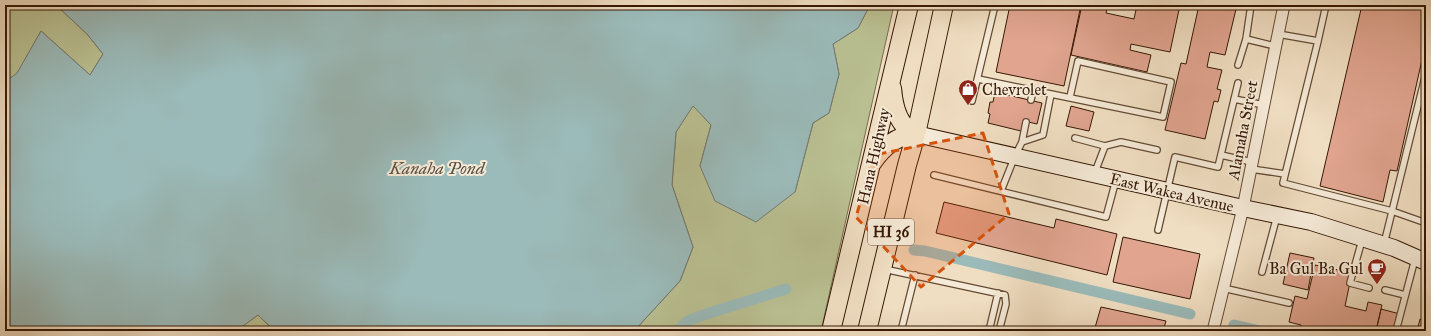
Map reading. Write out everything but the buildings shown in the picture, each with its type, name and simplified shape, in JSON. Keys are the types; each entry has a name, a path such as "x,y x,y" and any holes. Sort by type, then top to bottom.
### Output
{"main road":[{"name":"Hana Highway","path":"831,331 909,5"},
{"name":"HI 36","path":"867,331 907,164 916,134 944,5"},
{"name":"HI 36","path":"892,79 893,98 898,116 903,124 916,134"},
{"name":"HI 36","path":"871,164 881,151 894,141 909,134 916,134"}],"street":[{"name":"Alamaha Street","path":"1213,331 1243,208 1284,5"},
{"name":"East Wakea Avenue","path":"916,134 1019,149 1116,180 1311,222 1384,245 1421,259"}],"lane":[{"path":"972,101 996,5"},
{"path":"1238,65 1246,39 1251,5"},
{"path":"1326,5 1283,183 1392,211 1426,223"},
{"path":"1278,34 1318,41"},
{"path":"1246,39 1275,46"},
{"path":"978,79 1162,117 1171,82 1078,61 1070,97"},
{"path":"1384,245 1426,73"},
{"path":"1158,230 1176,157 1218,167 1238,83"},
{"path":"1031,100 1033,90"},
{"path":"1019,149 1043,134 1051,94"},
{"path":"1234,99 1264,105"},
{"path":"1001,192 1019,149 1026,122"},
{"path":"1075,138 1105,146 1121,142 1157,150"},
{"path":"1094,174 1105,146"},
{"path":"1220,155 1251,166 1285,174"},
{"path":"934,175 1106,217 1116,180"},
{"path":"1262,272 1277,215"},
{"path":"1362,238 1350,283 1369,288"},
{"path":"1396,331 1405,295 1421,259"},
{"path":"882,268 1004,295 1006,304 999,331"},
{"path":"901,331 915,275"},
{"path":"1223,288 1289,303"},
{"path":"1385,290 1405,295"},
{"path":"989,331 998,293"}],"highlighted area":[{"path":"983,133 1009,214 921,287 856,217 874,155"}],"green space":[{"path":"5,5 56,5 87,34 103,54 90,75 41,31 17,74 5,82"},
{"path":"870,5 894,5 821,331 634,331 680,281 693,247 672,185 676,132 693,105 711,125 700,166 795,192 813,123 829,113 839,74 833,44 858,28"},
{"path":"258,315 274,331 236,331"}],"water":[{"name":"Kanaha Pond","path":"56,5 870,5 858,28 833,44 839,74 829,113 813,123 795,192 756,222 715,201 700,166 711,125 693,106 676,132 672,185 693,247 680,281 634,331 275,331 258,315 236,331 5,331 5,82 17,73 41,31 90,75 103,54 87,34"}],"waterway":[{"path":"914,250 925,251 1190,314"},
{"path":"677,331 688,321 703,315 786,289"},
{"path":"1234,325 1260,331"}],"place":[{"name":"Chevrolet","path":"968,106"},
{"name":"Ba Gul Ba Gul","path":"1377,285"}]}
